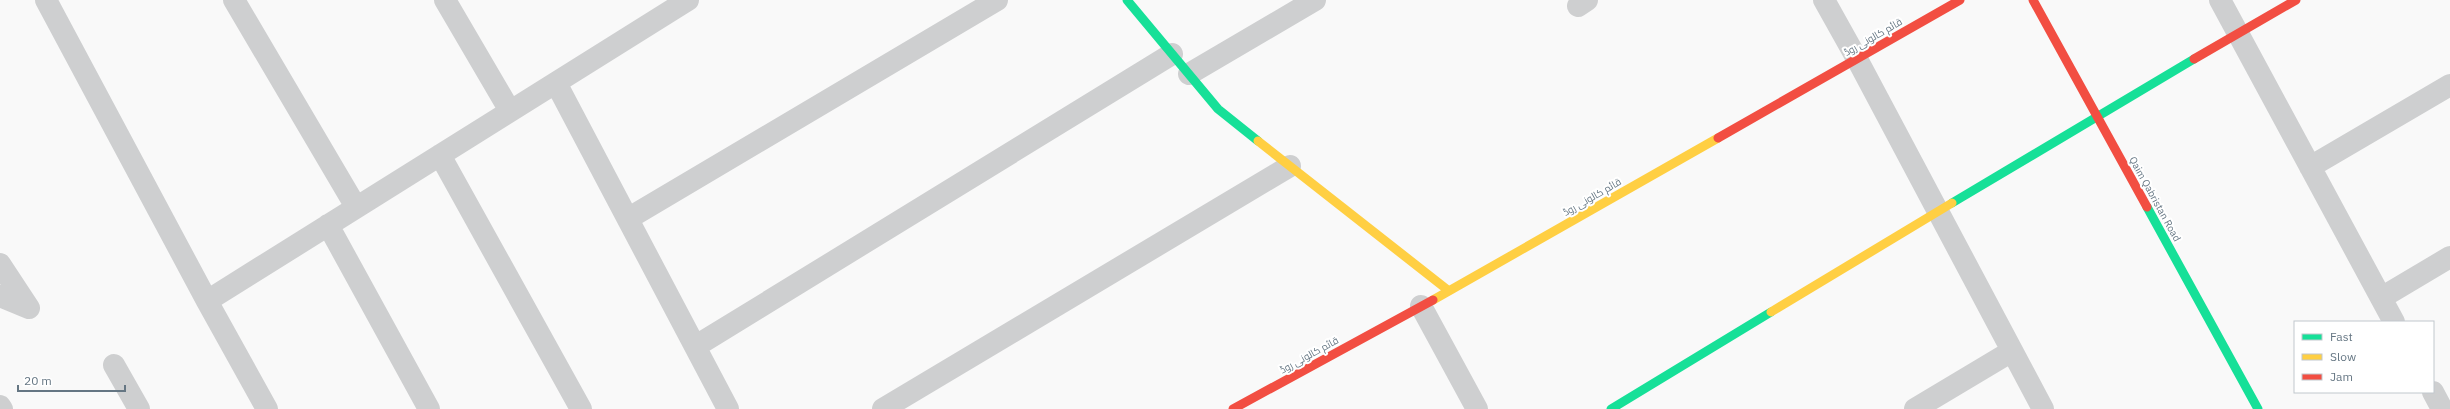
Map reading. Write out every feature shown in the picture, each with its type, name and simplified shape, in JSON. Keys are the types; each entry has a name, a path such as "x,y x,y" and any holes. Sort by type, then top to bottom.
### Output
{"street":[{"path":"46,0 207,301 267,409"},
{"path":"234,0 356,207"},
{"path":"445,0 510,111"},
{"path":"207,301 556,83 666,6 688,0"},
{"path":"629,218 997,0"},
{"path":"1128,0 1218,109 1449,291"},
{"path":"1189,74 1314,0"},
{"path":"1824,0 1939,211 2043,409"},
{"name":"قائم کالونی روڈ","path":"1233,409 1449,291 1960,0"},
{"name":"Qaim Qabristan Road","path":"2033,0 2258,409"},
{"path":"2220,0 2393,321"},
{"path":"1612,409 2097,116 2296,0"},
{"path":"696,346 1172,54"},
{"path":"556,83 629,218 728,409"},
{"path":"2310,167 2450,85"},
{"path":"440,155 581,409"},
{"path":"883,409 1290,166"},
{"path":"328,225 429,409"},
{"path":"2381,298 2450,257"},
{"path":"0,264 28,308 0,296"},
{"path":"1421,306 1477,409"},
{"path":"1915,409 2012,351"},
{"path":"114,365 139,409"},
{"path":"2434,393 2442,409"}],"traffic: fast":[{"path":"1127,0 1218,109 1258,141"},
{"path":"1952,203 2194,59"},
{"path":"2147,207 2258,409"},
{"path":"1611,409 1771,312"}],"traffic: slow":[{"path":"1433,300 1718,138"},
{"path":"1258,141 1449,291"},
{"path":"1771,312 1952,203"}],"traffic: jam":[{"path":"1718,138 1960,0"},
{"path":"2033,0 2147,207"},
{"path":"2194,59 2296,0"},
{"path":"1233,409 1433,300"}]}
